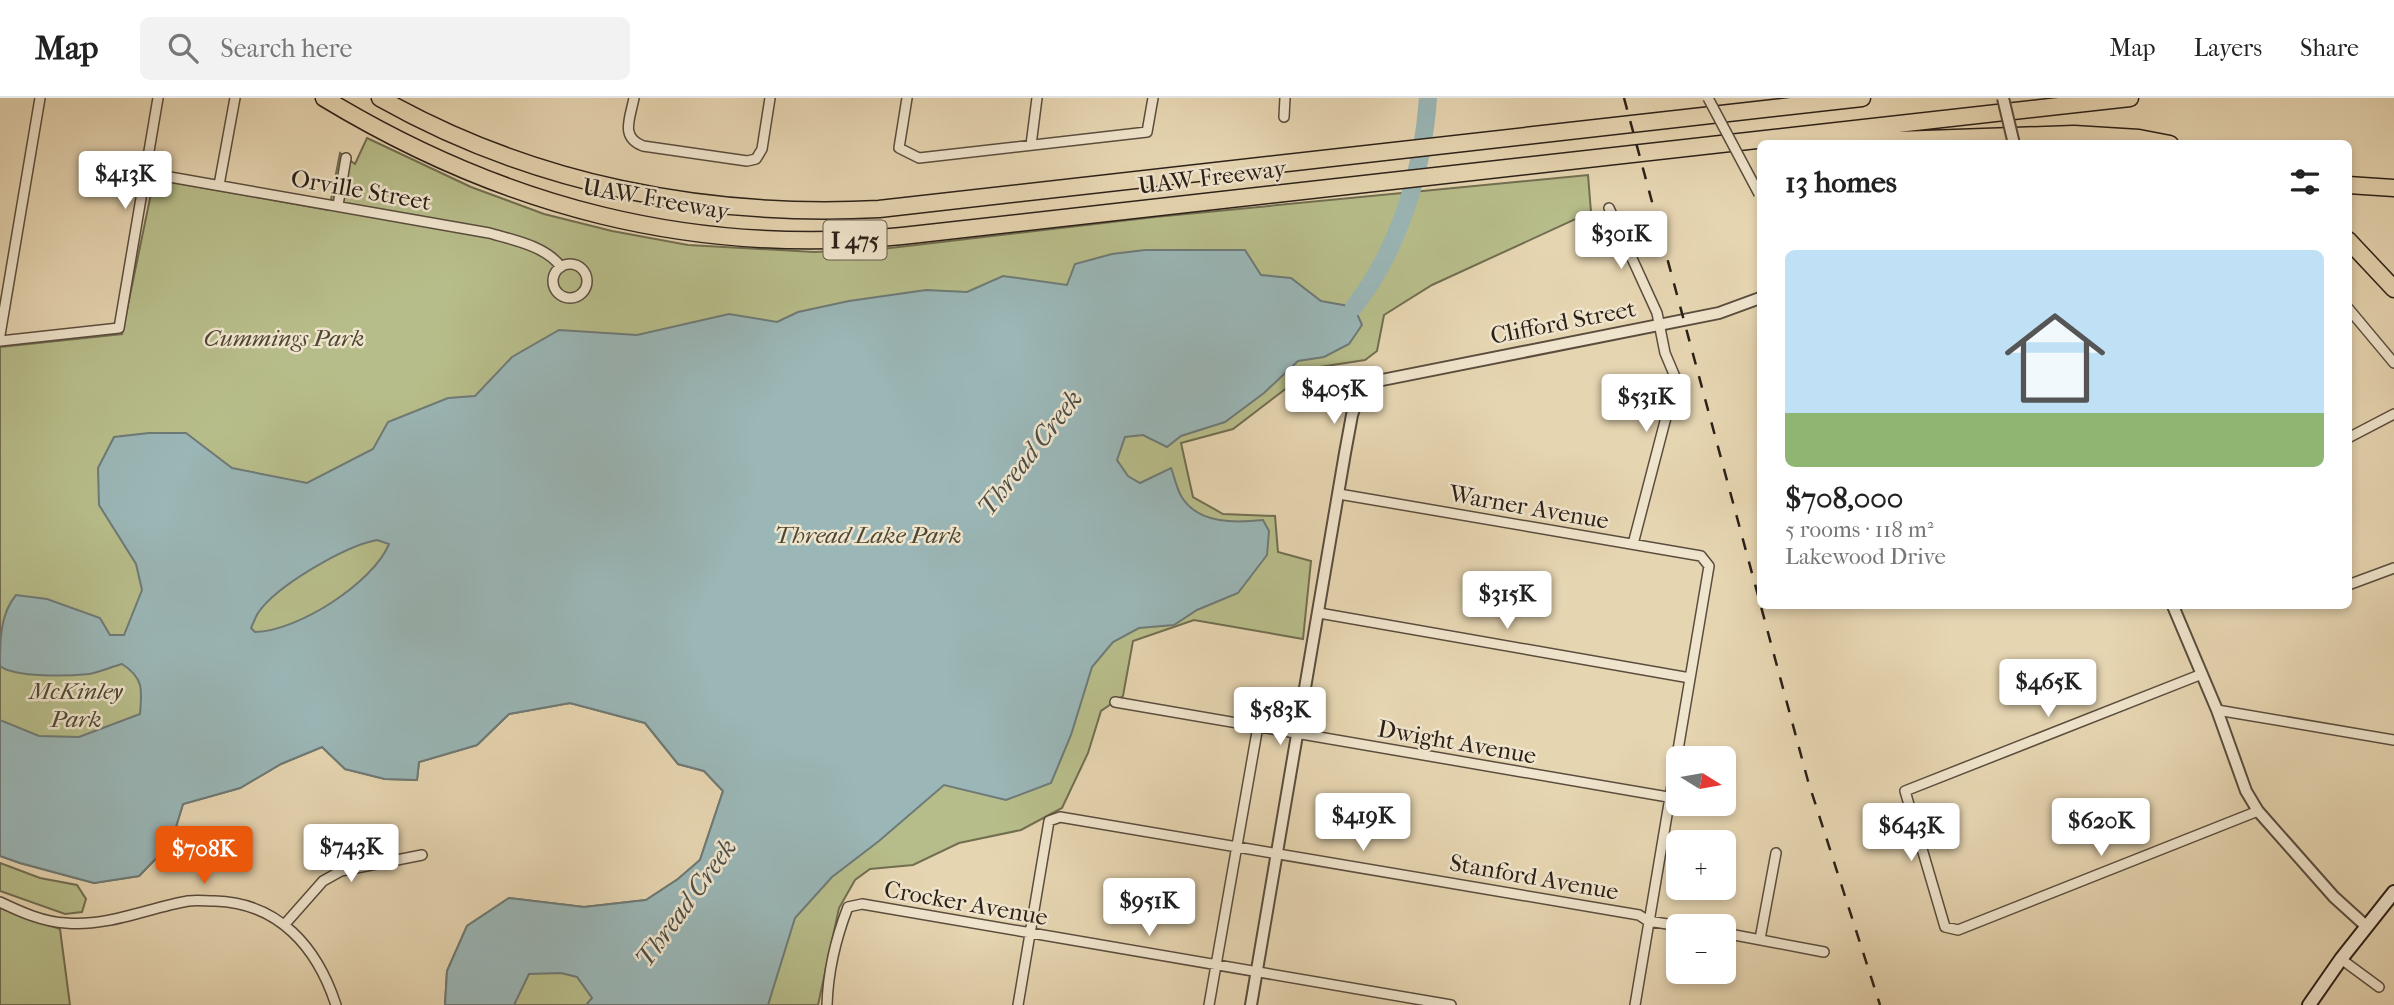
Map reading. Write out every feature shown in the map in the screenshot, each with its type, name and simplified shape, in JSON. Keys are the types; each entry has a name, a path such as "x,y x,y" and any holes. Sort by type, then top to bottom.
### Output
{"highway":[{"name":"UAW Freeway","path":"324,98 372,127 426,154 473,175 532,196 647,225 769,240 890,237 2130,98"},
{"name":"UAW Freeway","path":"380,98 473,144 574,178 684,201 781,211 879,209 1862,98"},
{"path":"1699,117 1796,98"},
{"path":"1902,140 2074,134 2149,140"},
{"path":"2139,138 2146,140"},
{"path":"1690,147 1757,144"},
{"path":"2352,185 2394,188"},
{"path":"2352,244 2394,289"}],"main road":[{"path":"2309,1005 2394,892"}],"street":[{"path":"0,335 40,98"},
{"path":"0,341 119,328 158,98"},
{"path":"219,185 235,98"},
{"path":"634,98 629,126 629,136 633,142 643,146 747,161 755,159 762,149 770,98"},
{"path":"907,98 899,148 919,158 1147,132 1153,98"},
{"path":"1031,145 1037,98"},
{"path":"1284,117 1285,98"},
{"path":"1707,98 1757,190"},
{"path":"2003,98 2013,140"},
{"path":"338,205 346,159"},
{"name":"Orville Street","path":"147,173 489,233 546,254 561,267"},
{"path":"1609,208 1657,313 1665,353 1675,379 1633,544"},
{"name":"Clifford Street","path":"1339,494 1352,415 1361,389 1371,382 1719,313 1757,299"},
{"path":"2352,313 2394,363"},
{"path":"2352,436 2394,414"},
{"path":"1251,1005 1339,494"},
{"name":"Warner Avenue","path":"1339,494 1700,556 1709,566 1690,678"},
{"path":"2352,584 2394,568"},
{"path":"2174,609 2217,710 2246,791 2258,811 2334,897 2366,926"},
{"path":"1319,613 1690,678 1677,746"},
{"path":"2202,674 1905,791 1945,927 1958,930 2258,811"},
{"name":"Dwight Avenue","path":"1115,702 1666,797"},
{"path":"2217,710 2394,740"},
{"path":"1209,1005 1258,726"},
{"path":"1635,1005 1666,809"},
{"name":"Stanford Avenue","path":"1030,933 1049,821 1060,817 1639,915 1648,921 1666,924"},
{"path":"1760,939 1776,853"},
{"path":"285,924 323,881 341,871 422,855"},
{"path":"0,902 50,921 69,924 130,915 190,900 238,902 270,914 285,924 310,951 326,976 336,1005"},
{"name":"Crocker Avenue","path":"827,1005 840,928 848,907 862,904 1451,1005"},
{"path":"1018,1005 1030,933"},
{"path":"1736,935 1824,952"},
{"path":"2341,959 2379,987"}],"green space":[{"name":"Thread Lake Park","path":"367,138 471,187 544,214 612,231 688,245 814,252 882,249 1155,217 1588,175 1591,212 1432,285 1384,315 1377,351 1365,360 1313,368 1233,429 1181,443 1193,497 1223,514 1275,516 1278,552 1311,561 1303,639 1194,620 1133,641 1123,696 1101,711 1088,753 1062,808 1021,830 959,843 913,865 870,869 855,880 839,908 818,1005 445,1005 447,971 467,926 509,898 584,907 646,900 678,879 700,860 723,791 704,771 678,764 645,723 570,703 509,714 477,745 419,762 417,780 385,779 345,769 322,747 281,764 240,788 183,804 171,843 139,876 94,883 0,856 0,347 122,334 154,179 329,210 340,153 355,164"},
{"path":"0,863 40,878 77,885 86,899 82,912 65,914 0,891"},
{"path":"0,908 60,929 70,1005 0,1005"}],"water":[{"name":"Thread Lake Park","path":"1145,250 1245,250 1261,275 1291,278 1321,301 1354,307 1362,325 1349,344 1324,357 1298,361 1264,393 1225,422 1181,436 1167,447 1143,435 1125,437 1117,460 1128,476 1140,483 1171,468 1181,496 1199,513 1219,520 1263,520 1269,531 1267,555 1238,593 1197,610 1174,625 1139,628 1113,642 1092,667 1071,735 1051,783 1006,800 944,785 832,877 795,918 768,1005 586,1005 592,998 577,977 561,973 529,974 514,1005 445,1005 447,971 467,926 509,898 584,907 646,900 678,879 700,860 723,791 704,771 678,764 645,723 570,703 509,714 477,745 419,762 417,780 385,779 345,769 322,747 281,764 240,788 183,804 171,843 139,876 94,883 0,856 0,720 39,736 79,737 140,714 140,685 134,674 122,664 89,674 56,676 17,673 0,666 4,619 16,595 47,599 100,618 110,635 124,635 142,590 136,564 99,505 98,468 114,437 186,433 232,468 307,483 373,449 388,422 448,398 475,396 512,357 559,330 637,335 729,314 777,322 798,312 849,301 926,290 967,292 1003,276 1067,285 1075,264 1112,254","holes":["377,540 389,544 367,574 332,602 312,614 272,630 255,632 251,628 267,602 312,569 363,544"]}],"waterway":[{"name":"Thread Creek","path":"1354,307 1384,260 1406,208 1421,153 1428,98"}],"railway":[{"path":"1624,98 1757,592"},
{"path":"1762,609 1808,781 1880,1005"}],"park label":[{"name":"Cummings Park","path":"284,338"},
{"name":"McKinley Park","path":"76,705"}]}
